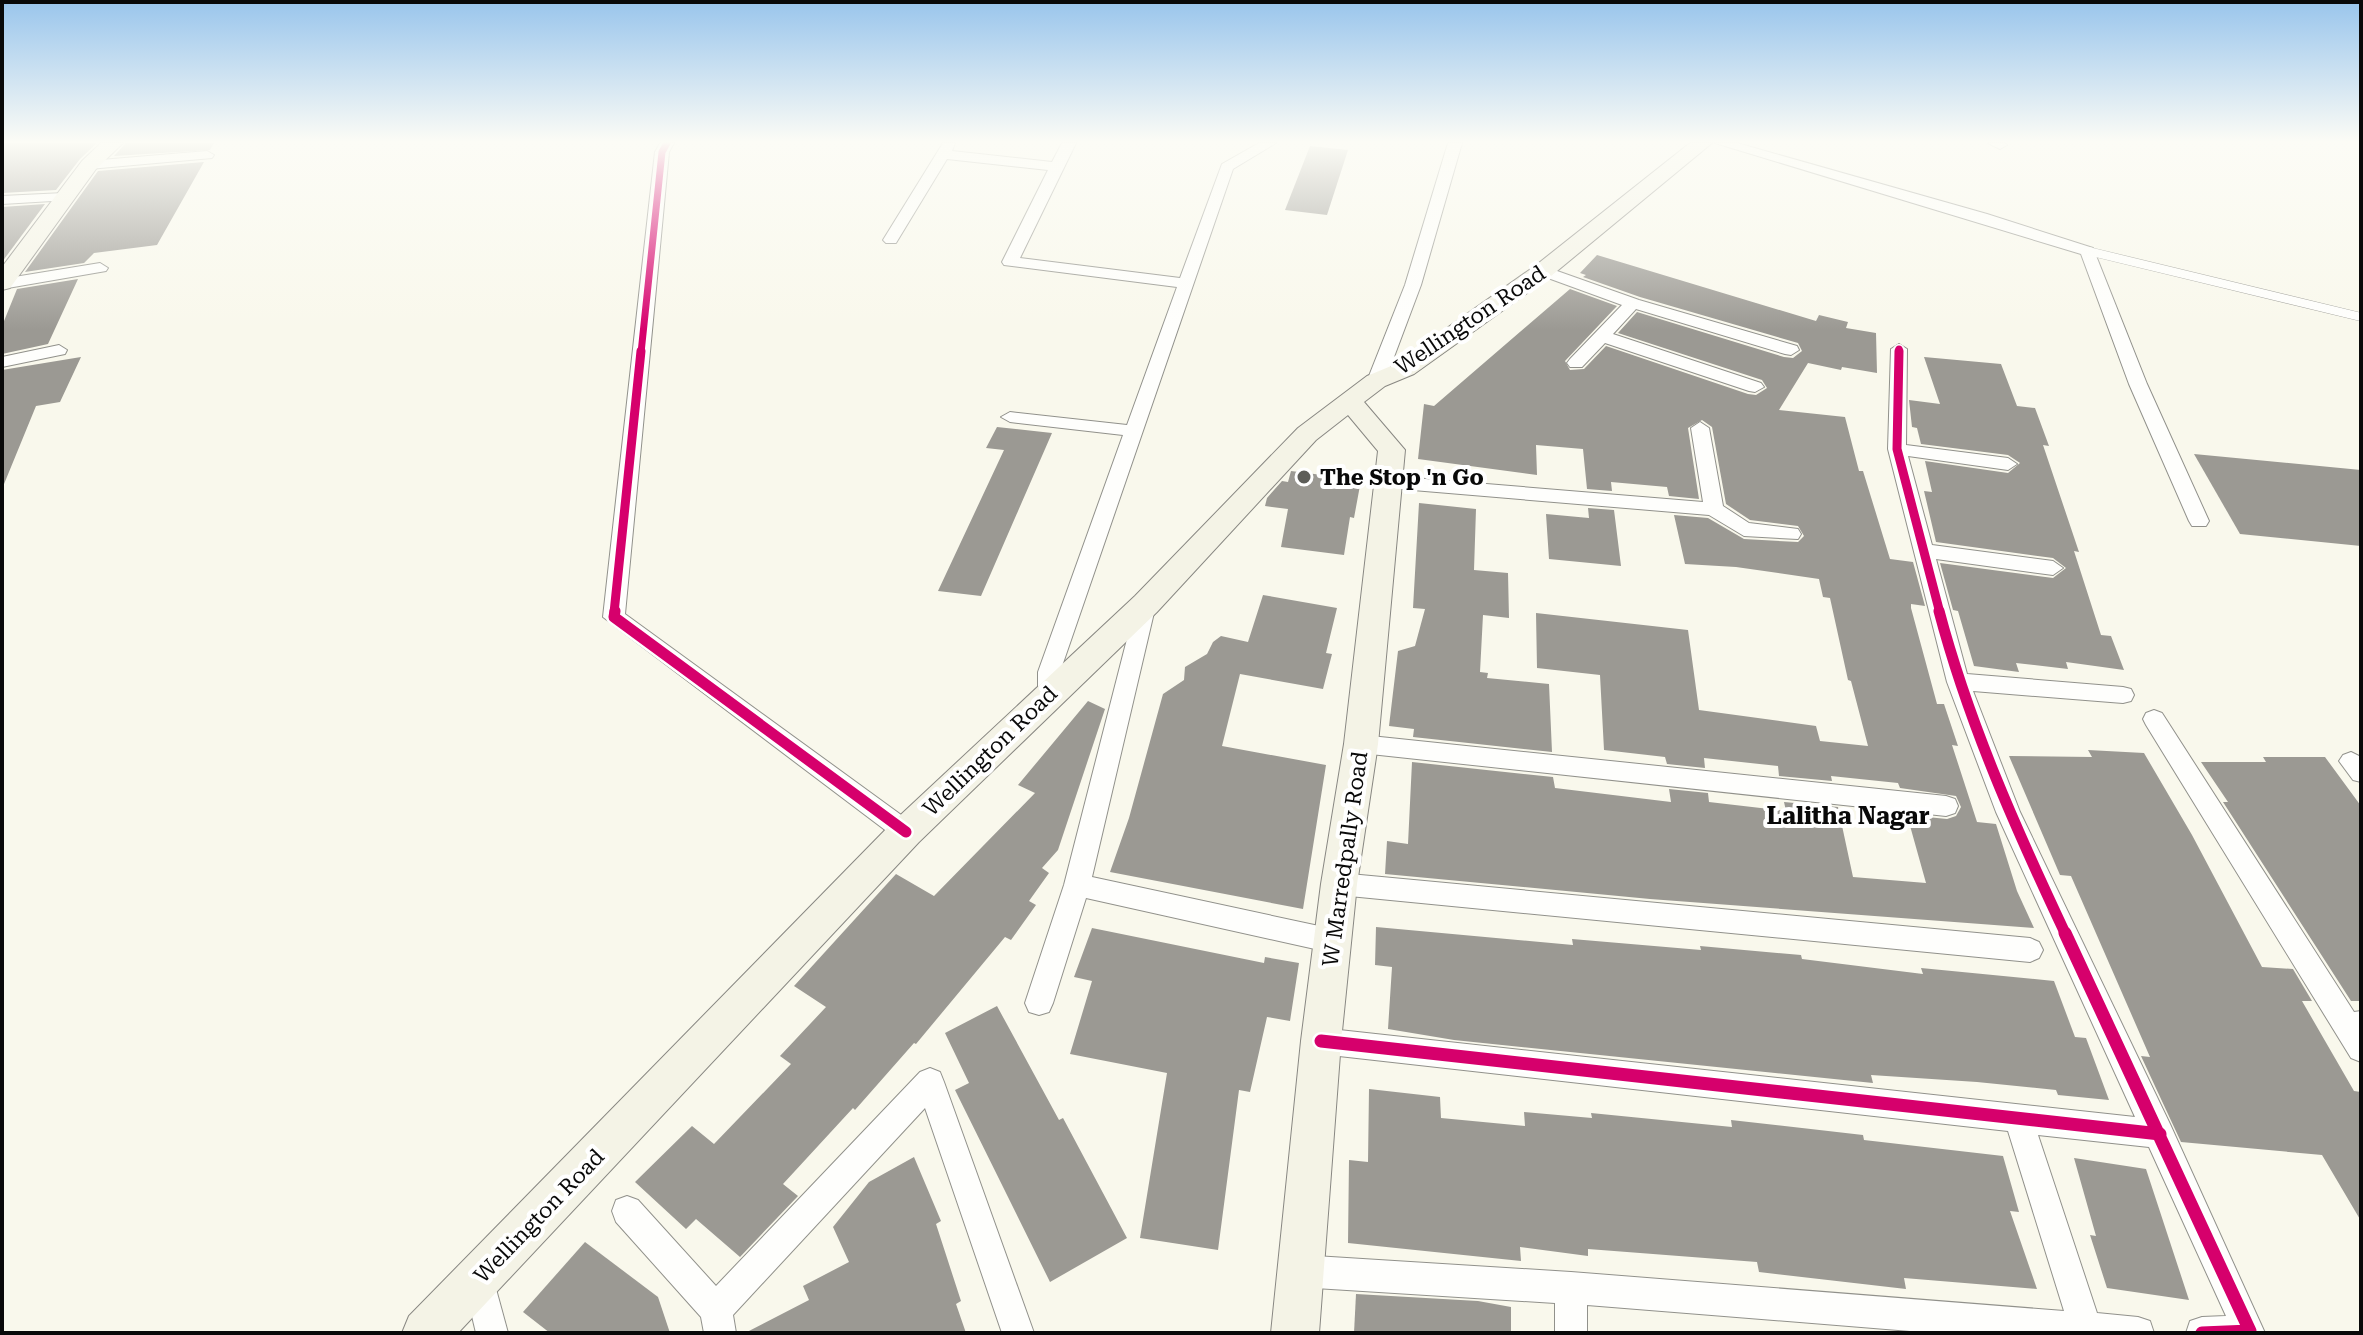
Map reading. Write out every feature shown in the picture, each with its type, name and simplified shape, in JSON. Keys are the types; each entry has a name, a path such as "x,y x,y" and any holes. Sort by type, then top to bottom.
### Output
{"main road":[{"path":"5,276 58,205"},
{"name":"Wellington Road","path":"426,1333 906,832 1146,604 1307,434 1362,391 1405,369 1543,271 1624,205"},
{"name":"W Marredpally Road","path":"1295,1333 1321,1041 1339,884 1361,744 1392,450 1362,391"}],"street":[{"path":"656,205 614,617 906,832"},
{"path":"891,240 912,205"},
{"path":"1037,205 1010,262 1185,283"},
{"path":"1049,695 1049,672 1213,205"},
{"path":"1362,391 1389,341 1413,285 1437,205"},
{"path":"1941,205 2088,251 2138,384 2199,521"},
{"path":"5,276 100,268"},
{"path":"1543,271 1633,303 1791,350"},
{"path":"1576,363 1633,303"},
{"path":"1601,336 1755,387"},
{"path":"1899,349 1897,449 1958,682 2008,812 2160,1134 2258,1332 2202,1333"},
{"path":"2,362 59,350"},
{"path":"1010,417 1133,431"},
{"path":"1700,428 1714,509"},
{"path":"1897,449 2008,464"},
{"path":"1389,482 1714,509 1744,529 1791,534"},
{"path":"1922,550 2053,568"},
{"path":"1039,1003 1077,885 1146,604"},
{"path":"1958,682 2123,695"},
{"path":"2154,719 2354,1024 2361,1049"},
{"path":"1361,744 1946,806"},
{"path":"1339,884 2030,950"},
{"path":"1077,885 1333,941"},
{"path":"1321,1041 2160,1134"},
{"path":"627,1211 718,1322 930,1082 1018,1333"},
{"path":"2018,1118 2085,1327"},
{"path":"1299,1271 1571,1288 2138,1333"},
{"path":"479,1276 492,1333"},
{"path":"1571,1288 1571,1333"}],"lane":[{"path":"2088,251 2361,317"}],"building":[{"path":"44,205 2,262 2,207"},
{"path":"73,205 179,205 157,245 94,253 84,263 25,272"},
{"path":"1287,205 1330,205 1327,215 1285,210"},
{"path":"1597,255 1816,321 1819,315 1848,322 1846,328 1876,333 1877,373 1808,363 1779,410 1845,417 1859,471 1863,471 1890,559 1913,562 1925,606 1911,604 1911,608 1937,704 1944,704 1958,746 1952,745 1977,822 1996,824 2017,891 2034,928 1650,899 1385,874 1387,841 1408,844 1412,762 1553,777 1555,788 1671,802 1669,789 1708,793 1709,802 1786,811 1784,802 1838,807 1853,877 1926,883 1907,815 1947,819 1956,816 1961,807 1956,796 1900,788 1898,783 1831,776 1832,781 1779,776 1778,766 1704,758 1705,768 1667,764 1665,757 1604,750 1600,675 1537,668 1536,613 1688,630 1699,710 1816,726 1820,741 1868,746 1851,681 1848,680 1830,598 1823,597 1819,579 1736,567 1685,564 1674,515 1708,518 1744,539 1798,542 1804,536 1798,526 1750,520 1726,504 1712,427 1702,420 1688,428 1699,499 1669,496 1667,487 1611,482 1612,491 1587,489 1583,449 1536,445 1537,475 1418,459 1424,404 1434,406 1570,289 1617,306 1565,361 1570,370 1584,369 1606,346 1748,394 1756,395 1767,388 1762,380 1618,333 1637,312 1784,357 1793,358 1802,351 1798,343 1583,277 1586,275 1580,273"},
{"path":"78,279 48,344 2,354 2,326 17,289"},
{"path":"81,357 60,402 36,406 2,489 2,370"},
{"path":"1924,357 2001,364 2017,406 2035,408 2049,446 2043,445 2079,552 2074,551 2101,635 2111,636 2124,670 2066,662 2068,669 2016,663 2019,672 1974,666 1940,563 2053,578 2066,568 2053,558 1936,542 1924,491 1932,492 1925,461 2008,473 2020,463 2008,455 1921,444 1917,428 1912,427 1909,400 1940,404"},
{"path":"997,427 1052,433 981,596 938,591 1004,450 986,448"},
{"path":"2194,454 2361,470 2361,546 2240,534"},
{"path":"1291,471 1361,480 1354,518 1350,517 1344,555 1281,547 1288,509 1265,506 1267,498 1282,481 1288,482"},
{"path":"1419,503 1476,509 1474,570 1508,573 1509,618 1483,615 1480,672 1488,673 1487,678 1549,684 1552,752 1413,737 1414,729 1389,726 1398,651 1415,646 1425,609 1413,608"},
{"path":"1588,508 1614,510 1621,566 1549,559 1546,514 1589,518"},
{"path":"1263,595 1337,608 1326,653 1332,654 1323,689 1240,674 1222,746 1326,765 1303,909 1110,872 1129,818 1163,694 1184,680 1185,667 1207,654 1213,642 1221,636 1248,642"},
{"path":"1088,701 1105,709 1058,850 1042,868 1049,873 1029,901 1036,905 1011,940 1005,937 916,1044 783,1184 798,1196 740,1257 696,1219 686,1229 635,1182 692,1126 714,1144 791,1064 780,1056 826,1007 794,986 896,874 934,896 1035,793 1018,785"},
{"path":"2088,750 2144,753 2192,835 2262,967 2293,969 2312,1001 2302,1001 2354,1091 2361,1092 2361,1221 2322,1155 2181,1142 2141,1056 2150,1057 2071,876 2060,875 2009,756 2092,757"},
{"path":"2263,757 2325,757 2361,806 2361,1001 2351,1001 2223,802 2228,802 2201,762 2266,762"},
{"path":"1376,927 1573,945 1572,939 1701,950 1700,946 1801,955 1802,959 1923,974 1921,968 2054,981 2075,1037 2086,1038 2109,1100 2058,1095 2056,1090 1977,1082 1871,1075 1873,1083 1454,1040 1388,1029 1392,967 1375,965"},
{"path":"1092,928 1264,963 1265,957 1299,963 1290,1021 1267,1017 1250,1092 1239,1090 1218,1250 1140,1238 1167,1073 1070,1054 1092,981 1074,977"},
{"path":"997,1006 1059,1120 1063,1118 1127,1238 1050,1282 955,1090 969,1083 945,1033"},
{"path":"1369,1089 1440,1097 1441,1118 1525,1126 1524,1112 1592,1118 1591,1113 1732,1127 1731,1120 1863,1135 1864,1140 2003,1156 2019,1212 2010,1211 2037,1289 1904,1278 1906,1289 1759,1272 1757,1262 1588,1249 1588,1256 1520,1247 1521,1261 1348,1243 1349,1160 1368,1162"},
{"path":"914,1157 941,1221 936,1224 961,1301 956,1304 966,1333 745,1333 809,1300 803,1286 849,1262 833,1227 869,1182"},
{"path":"2074,1158 2146,1169 2189,1300 2107,1288 2090,1235 2096,1236"},
{"path":"585,1242 658,1297 670,1333 550,1333 523,1312"},
{"path":"1356,1294 1478,1301 1511,1307 1511,1333 1354,1333"}],"cycle path":[{"path":"656,205 614,617 906,832"},
{"path":"1899,349 1897,449 1958,682 2008,812 2250,1331 2202,1333"},
{"path":"1321,1041 2160,1134"}],"place":[{"name":"The Stop 'n Go","path":"1304,477"}],"district":[{"name":"Lalitha Nagar","path":"1848,816"}]}
